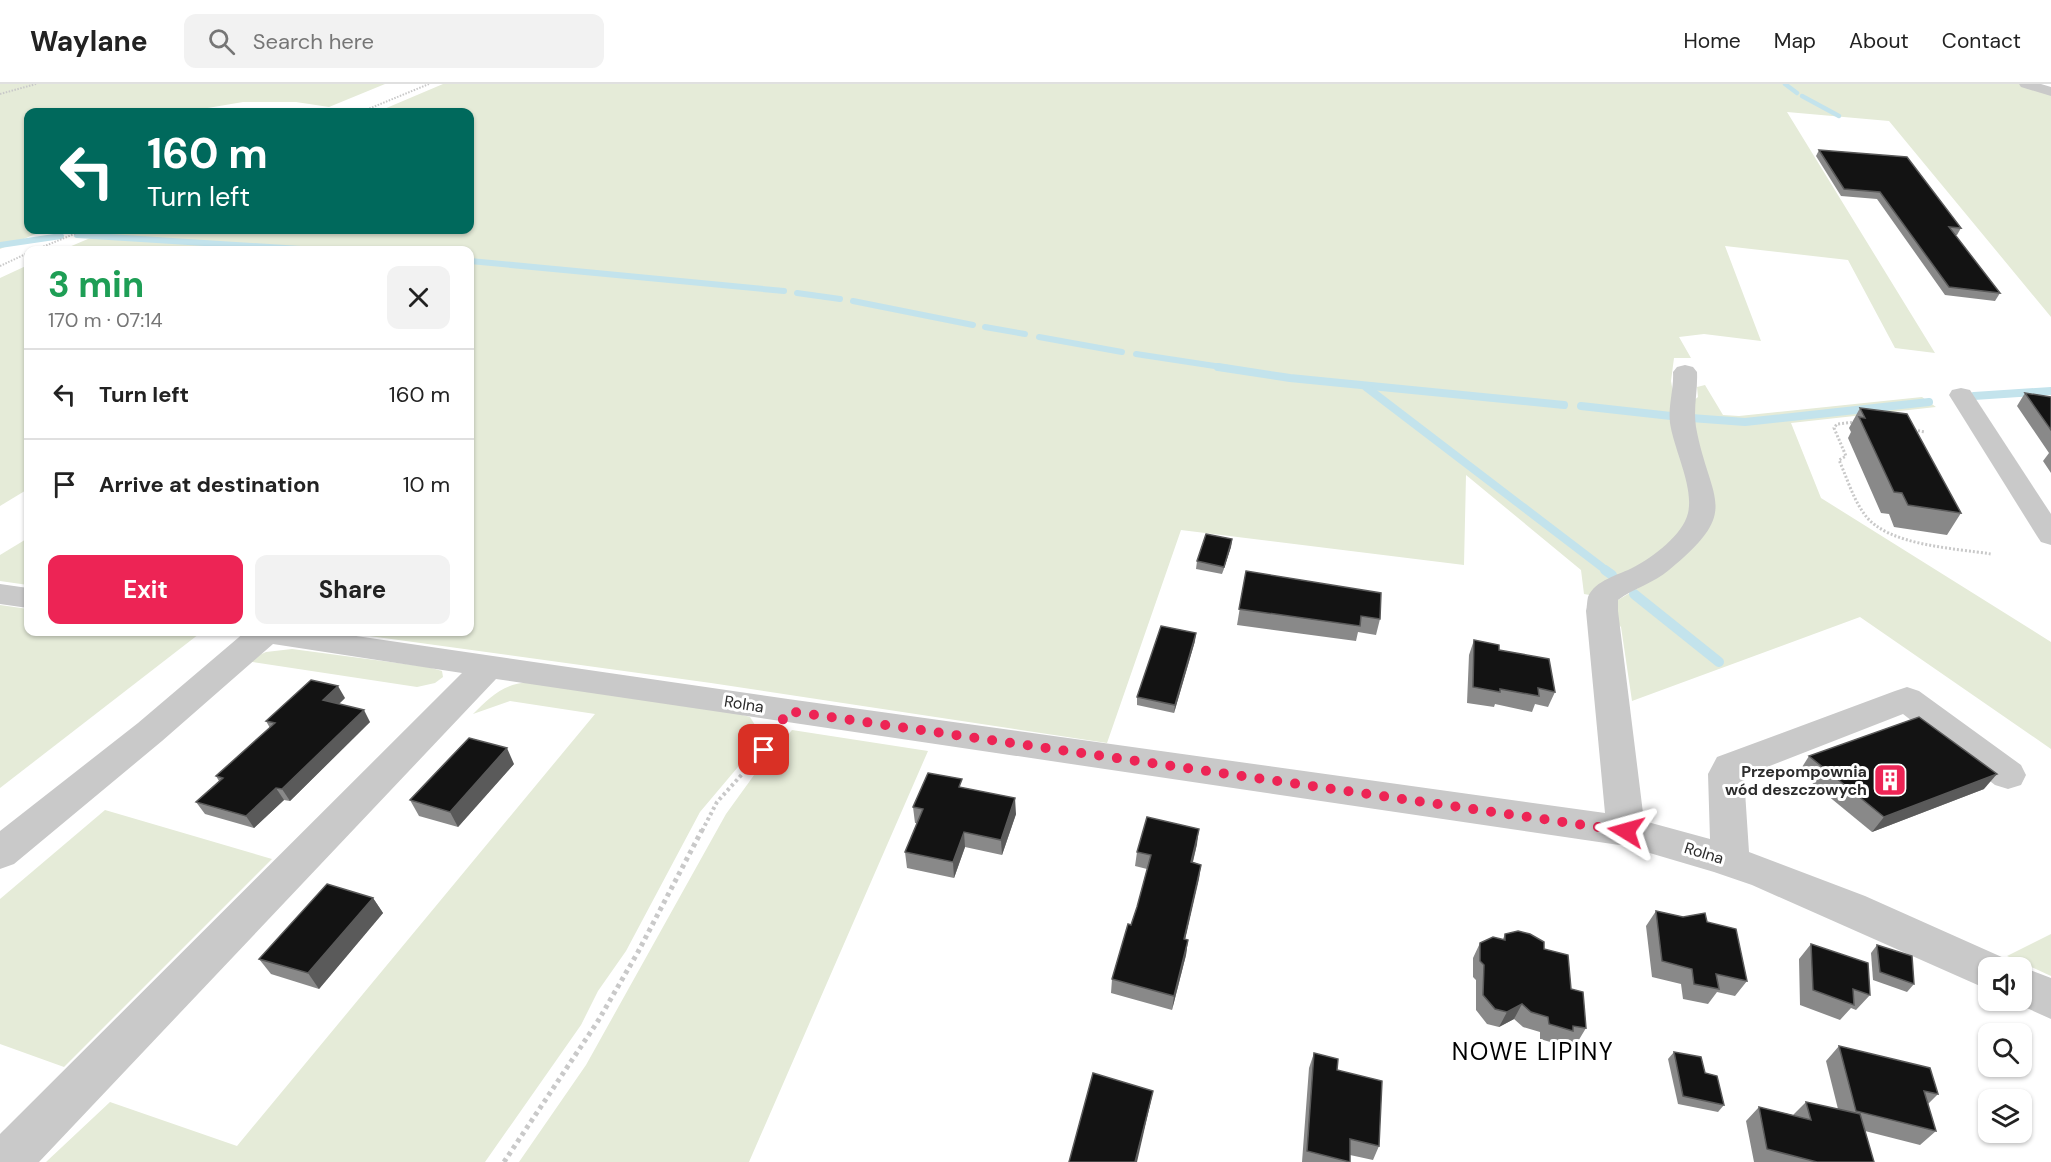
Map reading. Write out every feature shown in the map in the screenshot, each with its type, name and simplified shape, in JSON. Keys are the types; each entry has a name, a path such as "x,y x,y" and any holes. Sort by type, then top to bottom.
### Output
{"street":[{"path":"2026,84 2051,92"},
{"path":"1626,831 1602,611 1603,598 1608,592 1647,573 1676,550 1697,528 1703,514 1704,496 1686,437 1682,414 1686,386 1685,372"},
{"path":"1961,394 2051,536"},
{"path":"0,594 24,597"},
{"path":"0,853 150,732 259,636"},
{"name":"Rolna","path":"291,636 788,711 1626,831 1730,861 1874,919 1978,966"},
{"path":"6,1162 490,665"},
{"path":"1730,861 1726,774 1730,767 1907,699 2008,776"},
{"path":"2032,990 2051,999"}],"path":[{"path":"0,94 36,84"},
{"path":"371,108 429,84"},
{"path":"45,246 74,234"},
{"path":"0,266 24,255"},
{"path":"1866,424 1841,423 1834,428 1846,456 1839,460 1868,519 1885,530 1912,540 1991,554"},
{"path":"1913,430 1925,432"},
{"path":"504,1162 598,1021 638,952 717,802 764,750 788,711"}],"green space":[{"path":"0,84 385,84 329,107 296,102 243,102 208,108 24,108 24,234 36,234 0,249"},
{"path":"443,84 2019,84 2051,94 2051,317 1889,121 1787,112 1935,353 1895,348 1848,260 1725,246 1761,341 1704,334 1679,337 1691,358 1674,358 1671,381 1679,427 1698,496 1688,527 1647,563 1595,596 1584,594 1581,570 1466,475 1464,565 1181,530 1107,743 711,683 369,636 474,636 474,246 71,246 100,234 474,234 474,108 386,108"},
{"path":"24,267 24,491 0,506 0,278"},
{"path":"1705,385 1723,415 1739,416 1922,397 1936,407 1791,423 1821,498 2051,642 2051,749 1860,617 1632,701 1621,627 1614,620 1613,603 1643,585 1703,533 1691,423 1693,401 1698,397 1697,387"},
{"path":"24,540 24,584 0,581 0,555"},
{"path":"0,605 24,608 24,636 196,636 0,788"},
{"path":"292,649 428,667 442,671 443,677 435,683 417,687 246,661 266,652"},
{"path":"528,682 739,714 750,717 755,725 752,746 743,761 700,812 626,951 598,991 581,1025 485,1162 46,1162 110,1102 237,1146 595,714 510,701 473,714 491,697 504,689"},
{"path":"792,730 928,751 749,1162 519,1162 586,1065 726,814 757,771"},
{"path":"105,810 272,859 64,1067 0,1044 0,899"},
{"path":"2051,934 2051,976 2032,967 2032,957 2007,956"}],"building":[{"path":"1819,150 1907,157 1961,228 1949,227 2000,293 1949,287 1880,192 1844,189"},
{"path":"2025,393 2051,397 2051,430"},
{"path":"1860,408 1907,414 1961,513 1908,505 1902,493 1894,492 1859,417 1865,418"},
{"path":"1206,534 1232,539 1224,567 1197,561"},
{"path":"1246,571 1381,593 1380,619 1361,616 1360,626 1239,609"},
{"path":"1161,626 1196,633 1175,705 1137,697"},
{"path":"1474,640 1499,645 1499,650 1549,659 1555,692 1538,688 1539,696 1473,687"},
{"path":"311,680 338,686 323,700 364,710 282,789 276,788 246,816 196,802 223,778 216,776 275,723 266,721"},
{"name":"Przepompownia wód deszczowych","path":"1919,717 1997,774 1884,817 1809,756"},
{"path":"469,738 507,748 450,812 410,800"},
{"path":"928,773 962,779 959,787 1015,798 1001,840 964,832 953,862 905,852 923,809 913,807"},
{"path":"1147,817 1199,829 1191,862 1201,865 1184,939 1188,940 1174,996 1112,979 1128,924 1131,925 1137,907 1151,855 1137,852"},
{"path":"327,884 373,898 308,973 259,959"},
{"path":"1656,911 1683,917 1705,913 1707,922 1736,929 1747,981 1716,974 1719,989 1694,984 1692,969 1662,961"},
{"path":"1518,931 1530,934 1544,942 1544,949 1568,955 1571,989 1583,992 1586,1028 1573,1026 1573,1031 1549,1024 1548,1017 1531,1012 1522,1004 1507,1012 1495,1009 1483,995 1484,965 1480,961 1480,943 1493,937 1505,940 1505,934"},
{"path":"1811,944 1868,963 1870,995 1853,989 1854,1005 1813,990"},
{"path":"1877,945 1912,956 1914,984 1880,972"},
{"path":"1839,1046 1930,1068 1938,1094 1924,1091 1936,1131 1856,1111"},
{"path":"1674,1052 1701,1057 1705,1073 1717,1076 1724,1105 1683,1096"},
{"path":"1314,1053 1338,1059 1337,1070 1382,1081 1379,1146 1350,1139 1350,1162 1307,1151"},
{"path":"1093,1073 1153,1091 1135,1162 1069,1162"},
{"path":"1806,1102 1860,1114 1874,1162 1817,1162 1767,1149 1759,1107 1811,1120"}],"waterway":[{"path":"1785,84 1797,93"},
{"path":"1802,96 1839,116"},
{"path":"77,235 252,246"},
{"path":"0,245 61,236"},
{"path":"474,261 784,291"},
{"path":"797,293 840,299"},
{"path":"853,301 973,325"},
{"path":"985,327 1025,334"},
{"path":"1039,337 1122,352"},
{"path":"1136,354 1228,368"},
{"path":"1218,367 1290,378 1564,405"},
{"path":"1366,387 1607,571"},
{"path":"1974,396 2051,391"},
{"path":"1691,418 1745,422 1929,402"},
{"path":"1581,406 1671,416"},
{"path":"1605,570 1612,575"},
{"path":"1634,594 1719,662"}],"place":[{"name":"Przepompownia wód deszczowych","path":"1890,780"}],"district":[{"name":"NOWE LIPINY","path":"1533,1051"}],"route":[{"path":"764,750 788,711 1626,831"}]}
